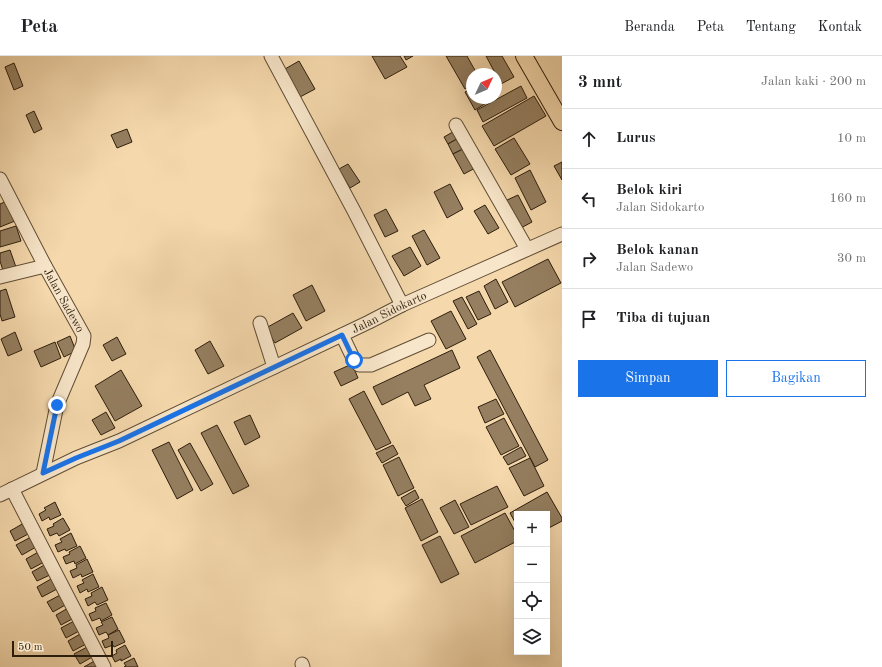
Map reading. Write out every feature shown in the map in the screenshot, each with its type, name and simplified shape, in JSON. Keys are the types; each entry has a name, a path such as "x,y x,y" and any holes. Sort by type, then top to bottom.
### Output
{"main road":[{"path":"524,56 562,122"}],"street":[{"path":"271,56 358,218 402,305"},
{"path":"456,125 527,249"},
{"name":"Jalan Sadewo","path":"0,179 45,266 84,336 84,344 57,405 43,473"},
{"name":"Jalan Sidokarto","path":"0,495 76,458 119,441 402,305 562,234"},
{"path":"0,277 45,266"},
{"path":"260,323 274,367"},
{"path":"342,335 354,360 359,365 371,365 429,340"},
{"path":"12,489 104,667"}],"building":[{"path":"372,56 400,56 407,67 385,79"},
{"path":"404,56 413,56 406,60"},
{"path":"446,56 467,56 474,68 466,68 465,89"},
{"path":"486,56 502,56 514,77 502,83 502,68 492,68"},
{"path":"299,61 315,89 300,97 285,69"},
{"path":"14,63 23,86 14,90 5,67"},
{"path":"521,86 527,98 483,122 477,110 488,104 502,104 502,96"},
{"path":"534,96 546,116 494,146 482,126"},
{"path":"472,104 485,104 475,110"},
{"path":"34,111 42,129 34,133 26,115"},
{"path":"127,129 132,142 117,148 111,135"},
{"path":"458,129 462,136 448,144 444,137"},
{"path":"462,136 467,147 453,154 448,144"},
{"path":"514,138 530,164 511,175 495,149"},
{"path":"467,147 477,167 464,174 453,154"},
{"path":"562,162 562,180 554,166"},
{"path":"348,164 360,182 350,188 339,169"},
{"path":"530,170 546,202 531,210 515,178"},
{"path":"450,184 463,209 447,218 434,192"},
{"path":"518,195 532,222 519,229 505,201"},
{"path":"7,201 15,221 0,227 0,204"},
{"path":"485,205 499,228 488,234 474,211"},
{"path":"386,209 398,231 385,237 374,215"},
{"path":"16,226 21,241 0,247 0,231"},
{"path":"424,230 440,258 427,265 412,236"},
{"path":"410,247 421,266 404,276 392,256"},
{"path":"10,250 17,270 4,274 0,261 0,253"},
{"path":"548,259 561,283 515,307 502,282"},
{"path":"496,279 508,302 495,309 484,286"},
{"path":"312,285 325,311 306,321 293,295"},
{"path":"6,289 15,317 2,321 0,314 0,291"},
{"path":"479,291 491,314 478,320 466,297"},
{"path":"462,297 477,324 468,329 453,301"},
{"path":"451,311 466,339 446,349 431,321"},
{"path":"293,313 302,328 275,343 266,328"},
{"path":"15,332 22,350 8,356 1,339"},
{"path":"70,336 76,351 64,357 57,342"},
{"path":"117,337 126,354 112,361 103,345"},
{"path":"210,341 224,366 208,374 195,350"},
{"path":"55,342 61,358 41,367 34,351"},
{"path":"452,350 460,368 424,385 431,399 415,406 408,392 382,405 373,387"},
{"path":"490,350 548,460 535,467 477,357"},
{"path":"352,364 358,378 341,386 334,372"},
{"path":"121,370 142,406 115,421 95,386"},
{"path":"364,391 391,443 376,450 349,399"},
{"path":"496,399 504,414 485,423 478,407"},
{"path":"106,412 115,428 101,435 92,420"},
{"path":"250,415 260,437 245,445 234,422"},
{"path":"504,418 519,446 501,455 486,427"},
{"path":"217,425 249,486 233,494 201,433"},
{"path":"169,442 193,490 177,499 152,450"},
{"path":"190,443 213,484 201,491 178,450"},
{"path":"393,445 398,454 382,463 376,453"},
{"path":"521,447 526,456 508,465 503,457"},
{"path":"399,457 414,488 398,496 383,465"},
{"path":"530,458 544,486 524,496 509,468"},
{"path":"497,486 508,507 471,525 460,504"},
{"path":"415,490 419,498 406,506 401,498"},
{"path":"547,492 562,518 562,521 550,527 550,511 514,511 514,520 510,513"},
{"path":"422,499 438,532 421,541 405,508"},
{"path":"455,500 469,527 454,534 440,508"},
{"path":"55,502 61,515 50,520 49,517 42,521 39,514 46,510 44,508"},
{"path":"505,513 514,530 514,543 475,563 461,536"},
{"path":"63,518 70,530 59,536 57,533 50,536 47,529 54,526 53,524"},
{"path":"24,523 30,533 15,541 10,531"},
{"path":"71,533 77,546 66,551 65,549 58,552 55,545 62,542 60,539"},
{"path":"440,536 459,574 441,583 422,545"},
{"path":"31,537 36,547 22,555 16,545"},
{"path":"80,546 86,558 75,564 74,561 66,564 63,557 70,554 69,552"},
{"path":"40,551 46,561 31,569 26,559"},
{"path":"87,559 93,572 82,577 81,574 73,578 70,571 77,568 76,565"},
{"path":"46,564 52,574 37,581 32,572"},
{"path":"93,574 99,587 88,592 87,589 80,593 77,586 84,583 82,580"},
{"path":"51,579 57,589 42,597 37,587"},
{"path":"102,587 108,600 97,605 95,602 88,606 85,599 92,596 91,593"},
{"path":"62,594 67,604 53,612 47,602"},
{"path":"106,603 112,615 101,621 100,618 92,621 89,614 96,611 95,608"},
{"path":"70,607 76,617 61,625 56,615"},
{"path":"112,617 118,629 108,635 106,632 99,635 96,628 103,625 101,622"},
{"path":"76,620 81,630 66,638 61,628"},
{"path":"119,630 125,642 114,647 113,645 105,648 102,641 109,638 108,635"},
{"path":"82,633 88,643 73,651 68,641"},
{"path":"125,645 131,656 115,662 112,656 117,653 116,650"},
{"path":"89,646 94,656 80,664 74,654"},
{"path":"134,658 138,667 124,667 126,666 124,663"},
{"path":"96,660 100,667 84,667"}],"route":[{"path":"57,405 43,473 119,441 342,335 354,360"}]}
